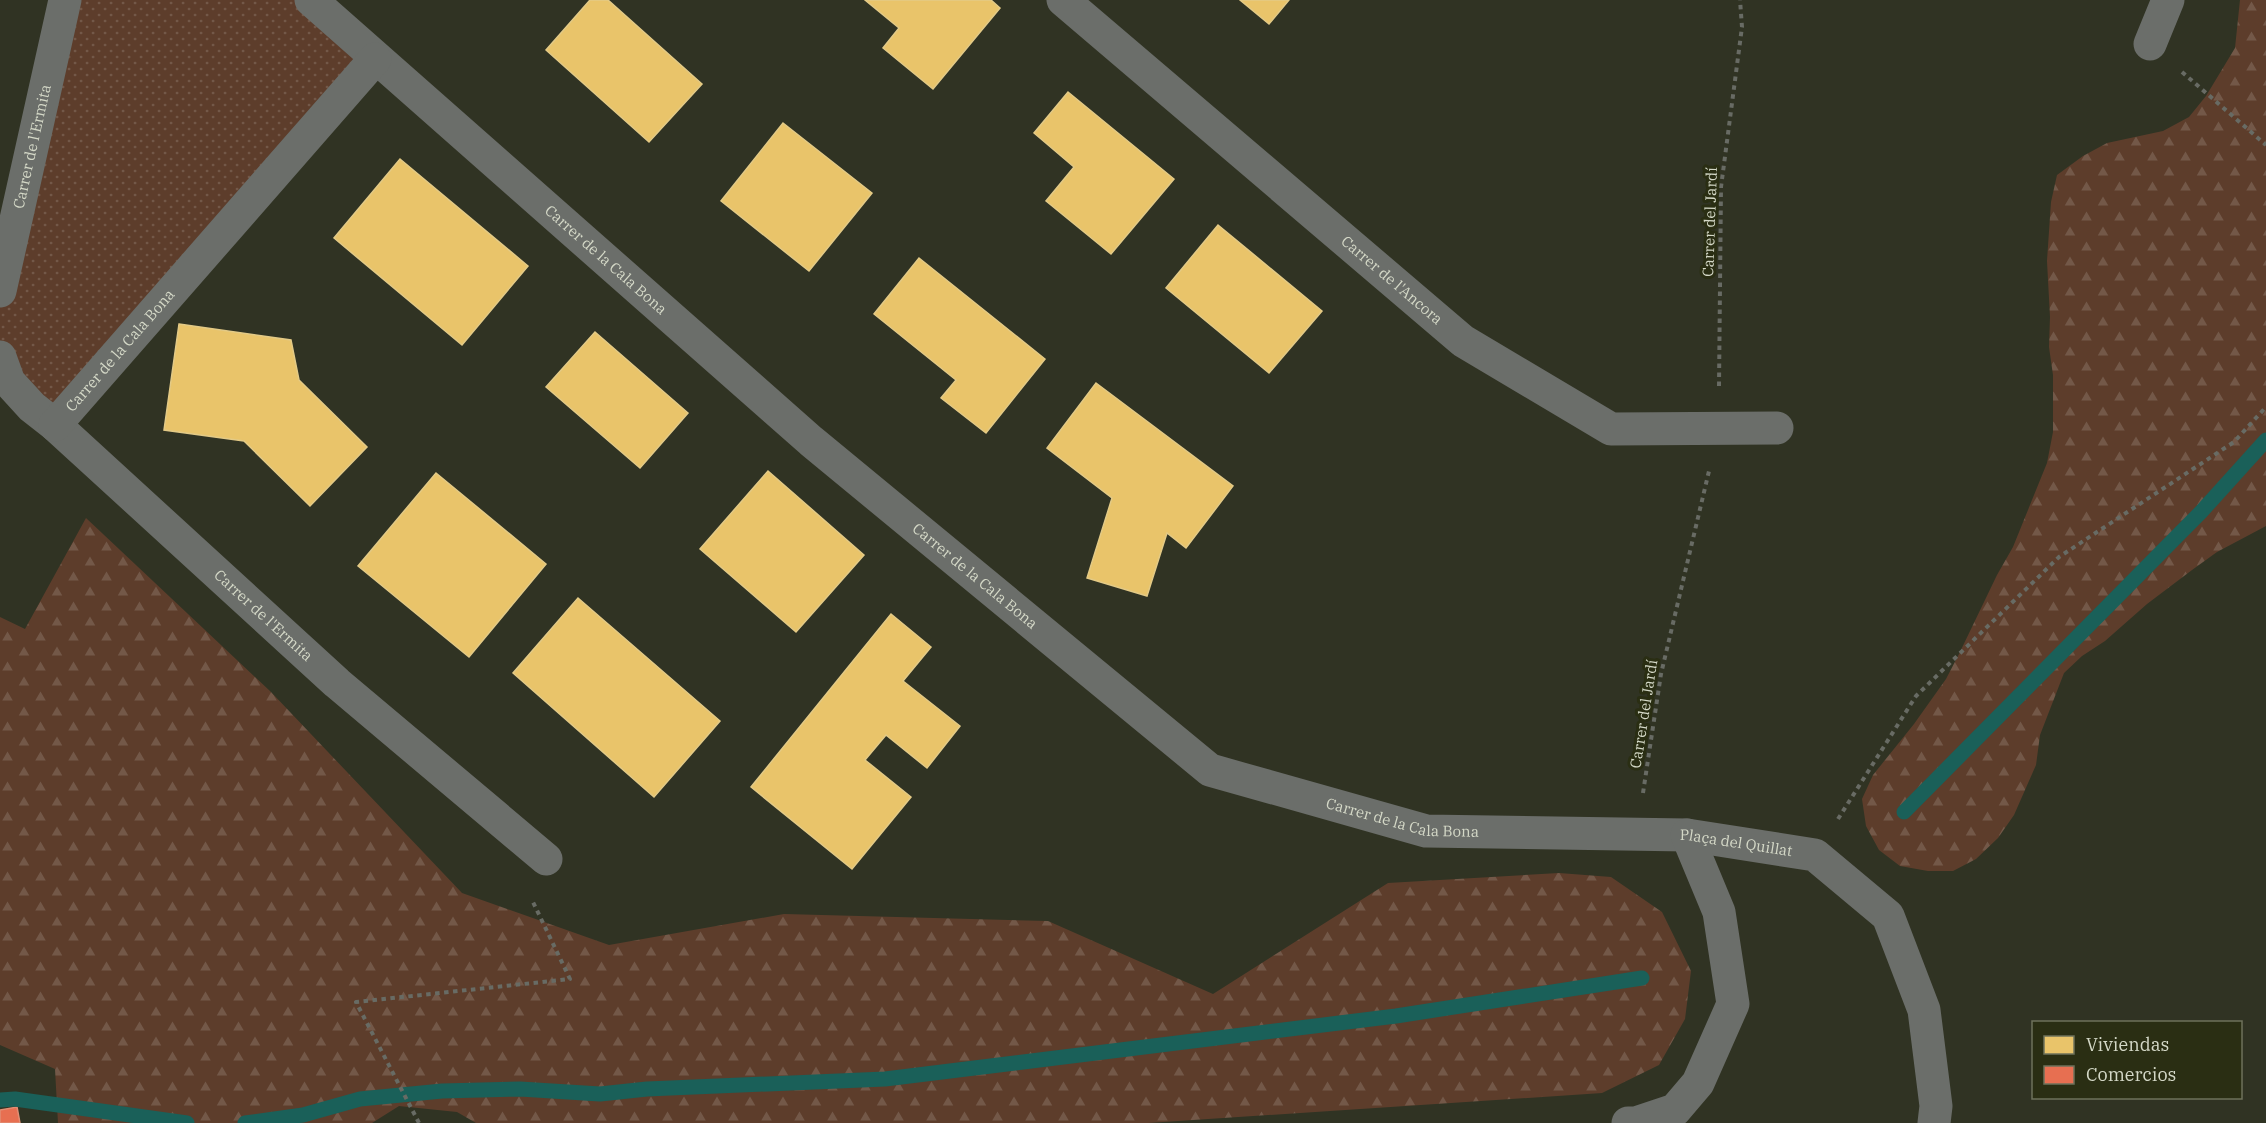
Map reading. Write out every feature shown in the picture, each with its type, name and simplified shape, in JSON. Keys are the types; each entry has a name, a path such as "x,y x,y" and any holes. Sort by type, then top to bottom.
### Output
{"street":[{"name":"Carrer de l'Ermita","path":"0,291 65,0"},
{"name":"Carrer de la Cala Bona","path":"311,0 375,59 811,441 1210,770 1426,831 1688,835"},
{"name":"Carrer de l'Ancora","path":"1063,0 1462,341 1611,429 1777,428"},
{"path":"2150,44 2168,0"},
{"name":"Carrer de la Cala Bona","path":"55,425 375,59"},
{"name":"Carrer de l'Ermita","path":"0,357 9,382 32,407 55,425 337,683 546,859"},
{"name":"Plaça del Quillat","path":"1688,835 1815,855 1888,916 1924,1010 1936,1106 1934,1123"},
{"name":"Plaça del Quillat","path":"1628,1123 1636,1123 1675,1110 1698,1083 1733,1004 1719,912 1688,835"}],"path":[{"name":"Carrer del Jardí","path":"1720,374 1721,187 1742,27 1740,0"},
{"path":"2150,44 2266,145"},
{"path":"1815,855 1916,696 2059,557 2234,442 2266,407"},
{"name":"Carrer del Jardí","path":"1645,785 1661,675 1709,472"},
{"path":"419,1123 356,1002 570,979 529,895"}],"green space":[{"path":"66,0 311,0 375,59 55,425 0,357 0,292"},
{"path":"2240,0 2266,0 2266,526 2217,552 2192,570 2147,604 2105,641 2082,656 2064,673 2040,735 2036,765 2014,815 1998,838 1976,859 1953,871 1928,871 1900,866 1879,850 1866,826 1862,799 1873,775 1946,679 2013,547 2047,463 2053,432 2053,375 2049,347 2047,261 2051,202 2057,175 2083,156 2107,143 2163,131 2189,117 2206,96 2235,48"},
{"path":"86,518 271,692 462,893 609,945 784,914 1048,921 1213,994 1388,883 1559,873 1611,877 1662,912 1691,971 1685,1019 1659,1065 1602,1093 1148,1123 476,1123 457,1112 399,1106 372,1123 58,1123 55,1069 0,1045 0,617 25,629"}],"building: Viviendas":[{"path":"590,0 608,0 702,84 649,142 546,50"},
{"path":"865,0 991,0 1000,8 933,89 883,48 899,28"},
{"path":"1240,0 1289,0 1269,24"},
{"path":"1068,92 1174,179 1111,254 1046,201 1074,167 1034,133"},
{"path":"783,123 872,193 809,271 721,201"},
{"path":"400,159 528,266 462,345 334,238"},
{"path":"1218,225 1322,311 1269,373 1166,288"},
{"path":"919,258 1045,359 986,433 941,398 956,380 874,314"},
{"path":"179,324 291,340 299,380 367,447 310,506 244,441 164,430"},
{"path":"595,332 688,413 640,468 546,387"},
{"path":"1096,383 1233,486 1186,548 1167,533 1147,596 1087,578 1112,498 1047,448"},
{"path":"768,471 864,555 796,632 700,549"},
{"path":"436,473 546,564 469,657 358,566"},
{"path":"578,598 720,721 654,797 513,673"},
{"path":"891,614 931,647 903,681 960,726 927,768 886,735 865,760 911,797 852,869 751,787"}],"building: Comercios":[{"path":"17,1107 20,1123 0,1123 0,1110"}],"waterway":[{"path":"1904,812 2201,512 2266,440"},
{"path":"245,1123 303,1115 360,1099 442,1091 520,1089 600,1094 647,1089 885,1079 1396,1016 1642,978"},
{"path":"0,1100 15,1099 187,1123"}]}
